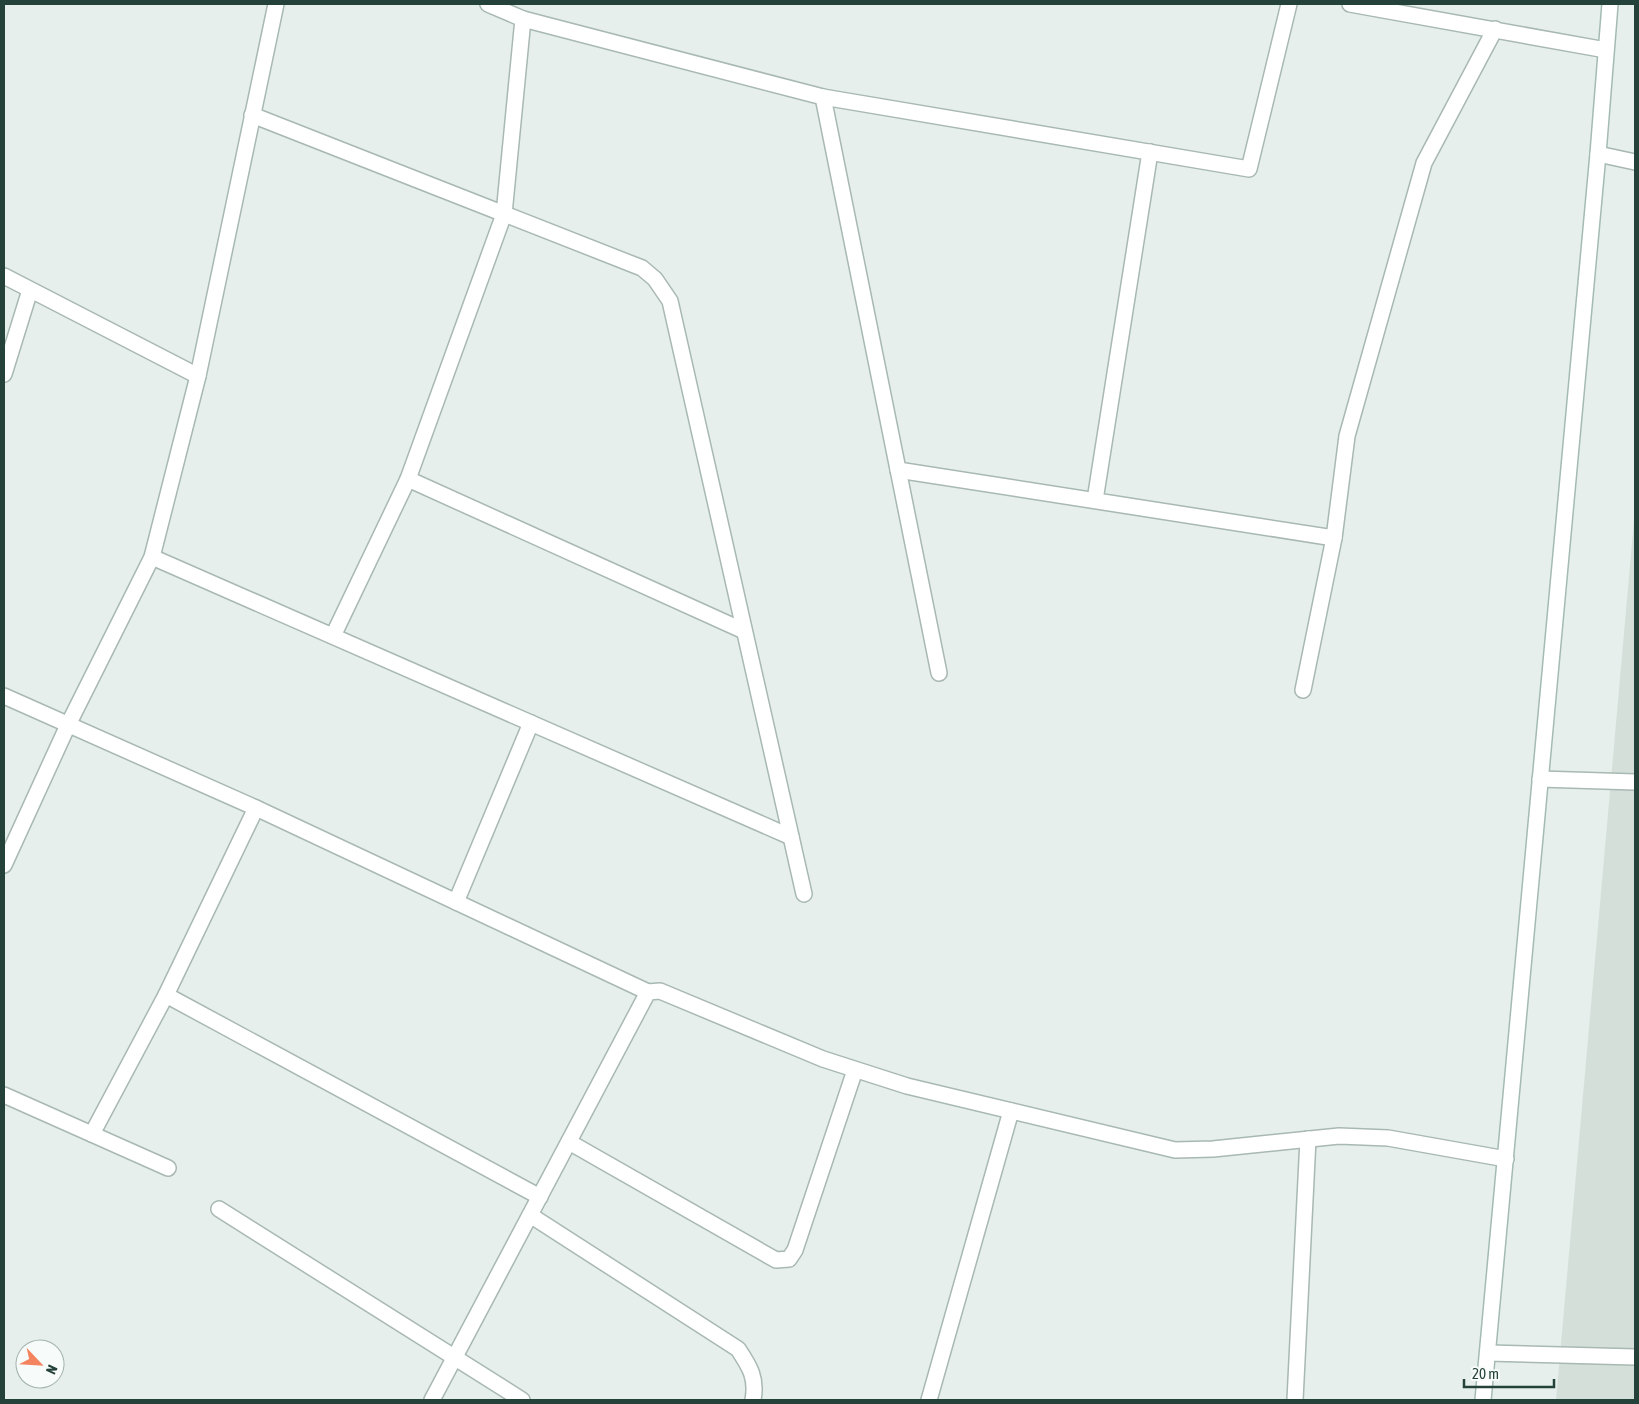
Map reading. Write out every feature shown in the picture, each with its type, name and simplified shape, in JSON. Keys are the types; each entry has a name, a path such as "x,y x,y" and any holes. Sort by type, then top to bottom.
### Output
{"street":[{"path":"4,865 68,725 152,557 198,376 276,4"},
{"path":"488,4 523,19 823,97 1249,169 1289,4"},
{"path":"1350,4 1606,50"},
{"path":"1484,1400 1598,154 1610,4"},
{"path":"332,636 408,479 504,214 523,19"},
{"path":"1303,690 1334,538 1347,436 1424,163 1495,29"},
{"path":"823,97 939,673"},
{"path":"252,115 642,268 655,279 670,301 804,894"},
{"path":"1095,500 1150,152"},
{"path":"1598,154 1635,162"},
{"path":"4,276 198,376"},
{"path":"4,374 30,290"},
{"path":"898,470 1334,538"},
{"path":"408,479 744,631"},
{"path":"152,557 791,837"},
{"path":"4,696 256,808 648,992 660,991 823,1059 855,1070 907,1086 1175,1150 1213,1149 1339,1136 1388,1138 1506,1160"},
{"path":"456,902 532,723"},
{"path":"1540,779 1635,782"},
{"path":"92,1134 166,995 256,808"},
{"path":"432,1400 648,992"},
{"path":"166,995 540,1197"},
{"path":"569,1142 776,1260 789,1259 795,1250 855,1070"},
{"path":"4,1095 168,1168"},
{"path":"929,1400 1011,1111"},
{"path":"1296,1400 1308,1139"},
{"path":"219,1209 522,1400"},
{"path":"530,1214 738,1349 748,1364 755,1386 753,1400"},
{"path":"1488,1353 1635,1357"}],"shaded area":[{"path":"1635,509 1635,1400 1556,1400"}]}
